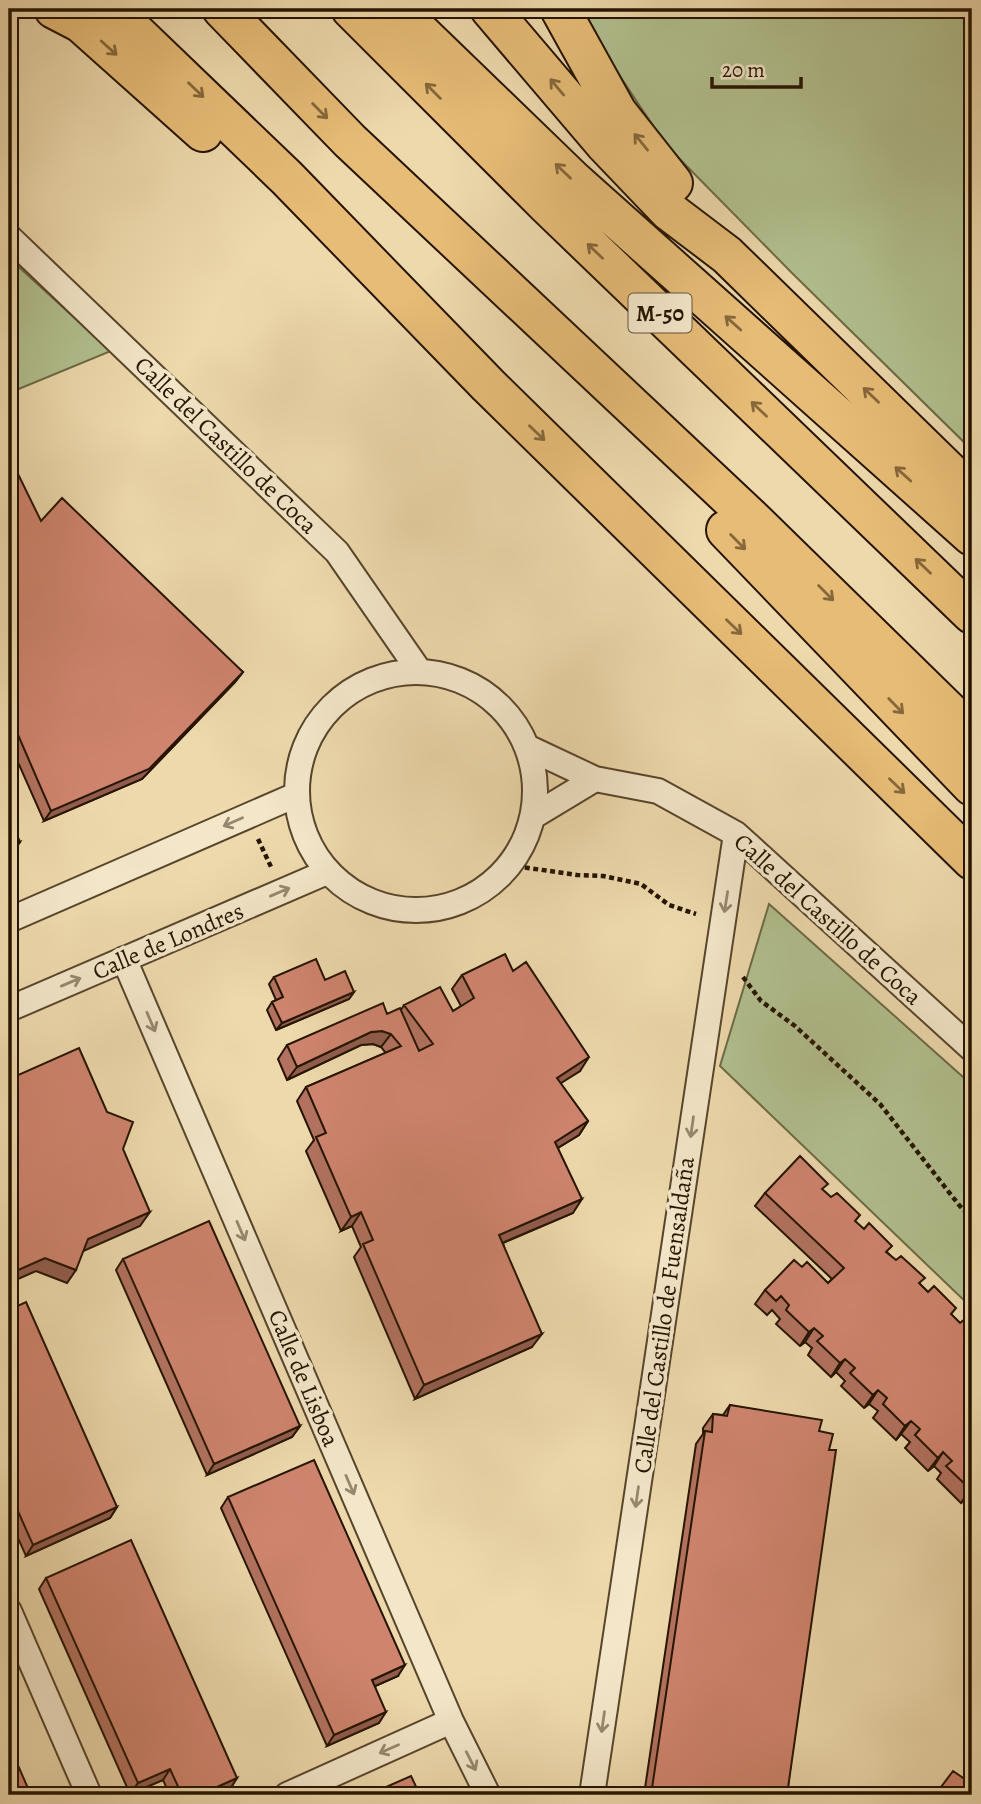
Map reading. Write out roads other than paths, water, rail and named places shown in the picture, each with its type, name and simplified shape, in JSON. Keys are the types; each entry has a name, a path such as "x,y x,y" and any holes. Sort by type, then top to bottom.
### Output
{"highway":[{"path":"54,9 81,23 488,385"},
{"path":"111,9 287,178 488,385 972,860"},
{"path":"222,9 350,141 751,518 972,734"},
{"name":"M-50","path":"351,9 547,205 972,614"},
{"path":"396,9 574,181 972,536"},
{"path":"490,9 604,144 670,211 727,255 972,494"},
{"path":"560,9 617,113 727,255"},
{"path":"350,141 476,285 737,541 972,786"}],"street":[{"name":"Calle del Castillo de Coca","path":"9,237 337,552 421,672"},
{"path":"421,672 454,678 485,693 510,717 527,747 535,782 533,817 516,857 486,888 446,907 403,910 362,898 327,872 304,836 296,795 301,756 319,721 347,694 382,677 421,672"},
{"name":"Calle del Castillo de Coca","path":"527,747 594,779 658,791 736,834 972,1049"},
{"path":"533,817 594,779"},
{"path":"9,920 296,795"},
{"name":"Calle del Castillo de Fuensaldaña","path":"593,1795 736,834"},
{"name":"Calle de Londres","path":"9,1009 327,872"},
{"name":"Calle de Lisboa","path":"124,960 451,1721 488,1795"},
{"path":"9,1611 89,1795"},
{"path":"287,1795 451,1721"}]}
